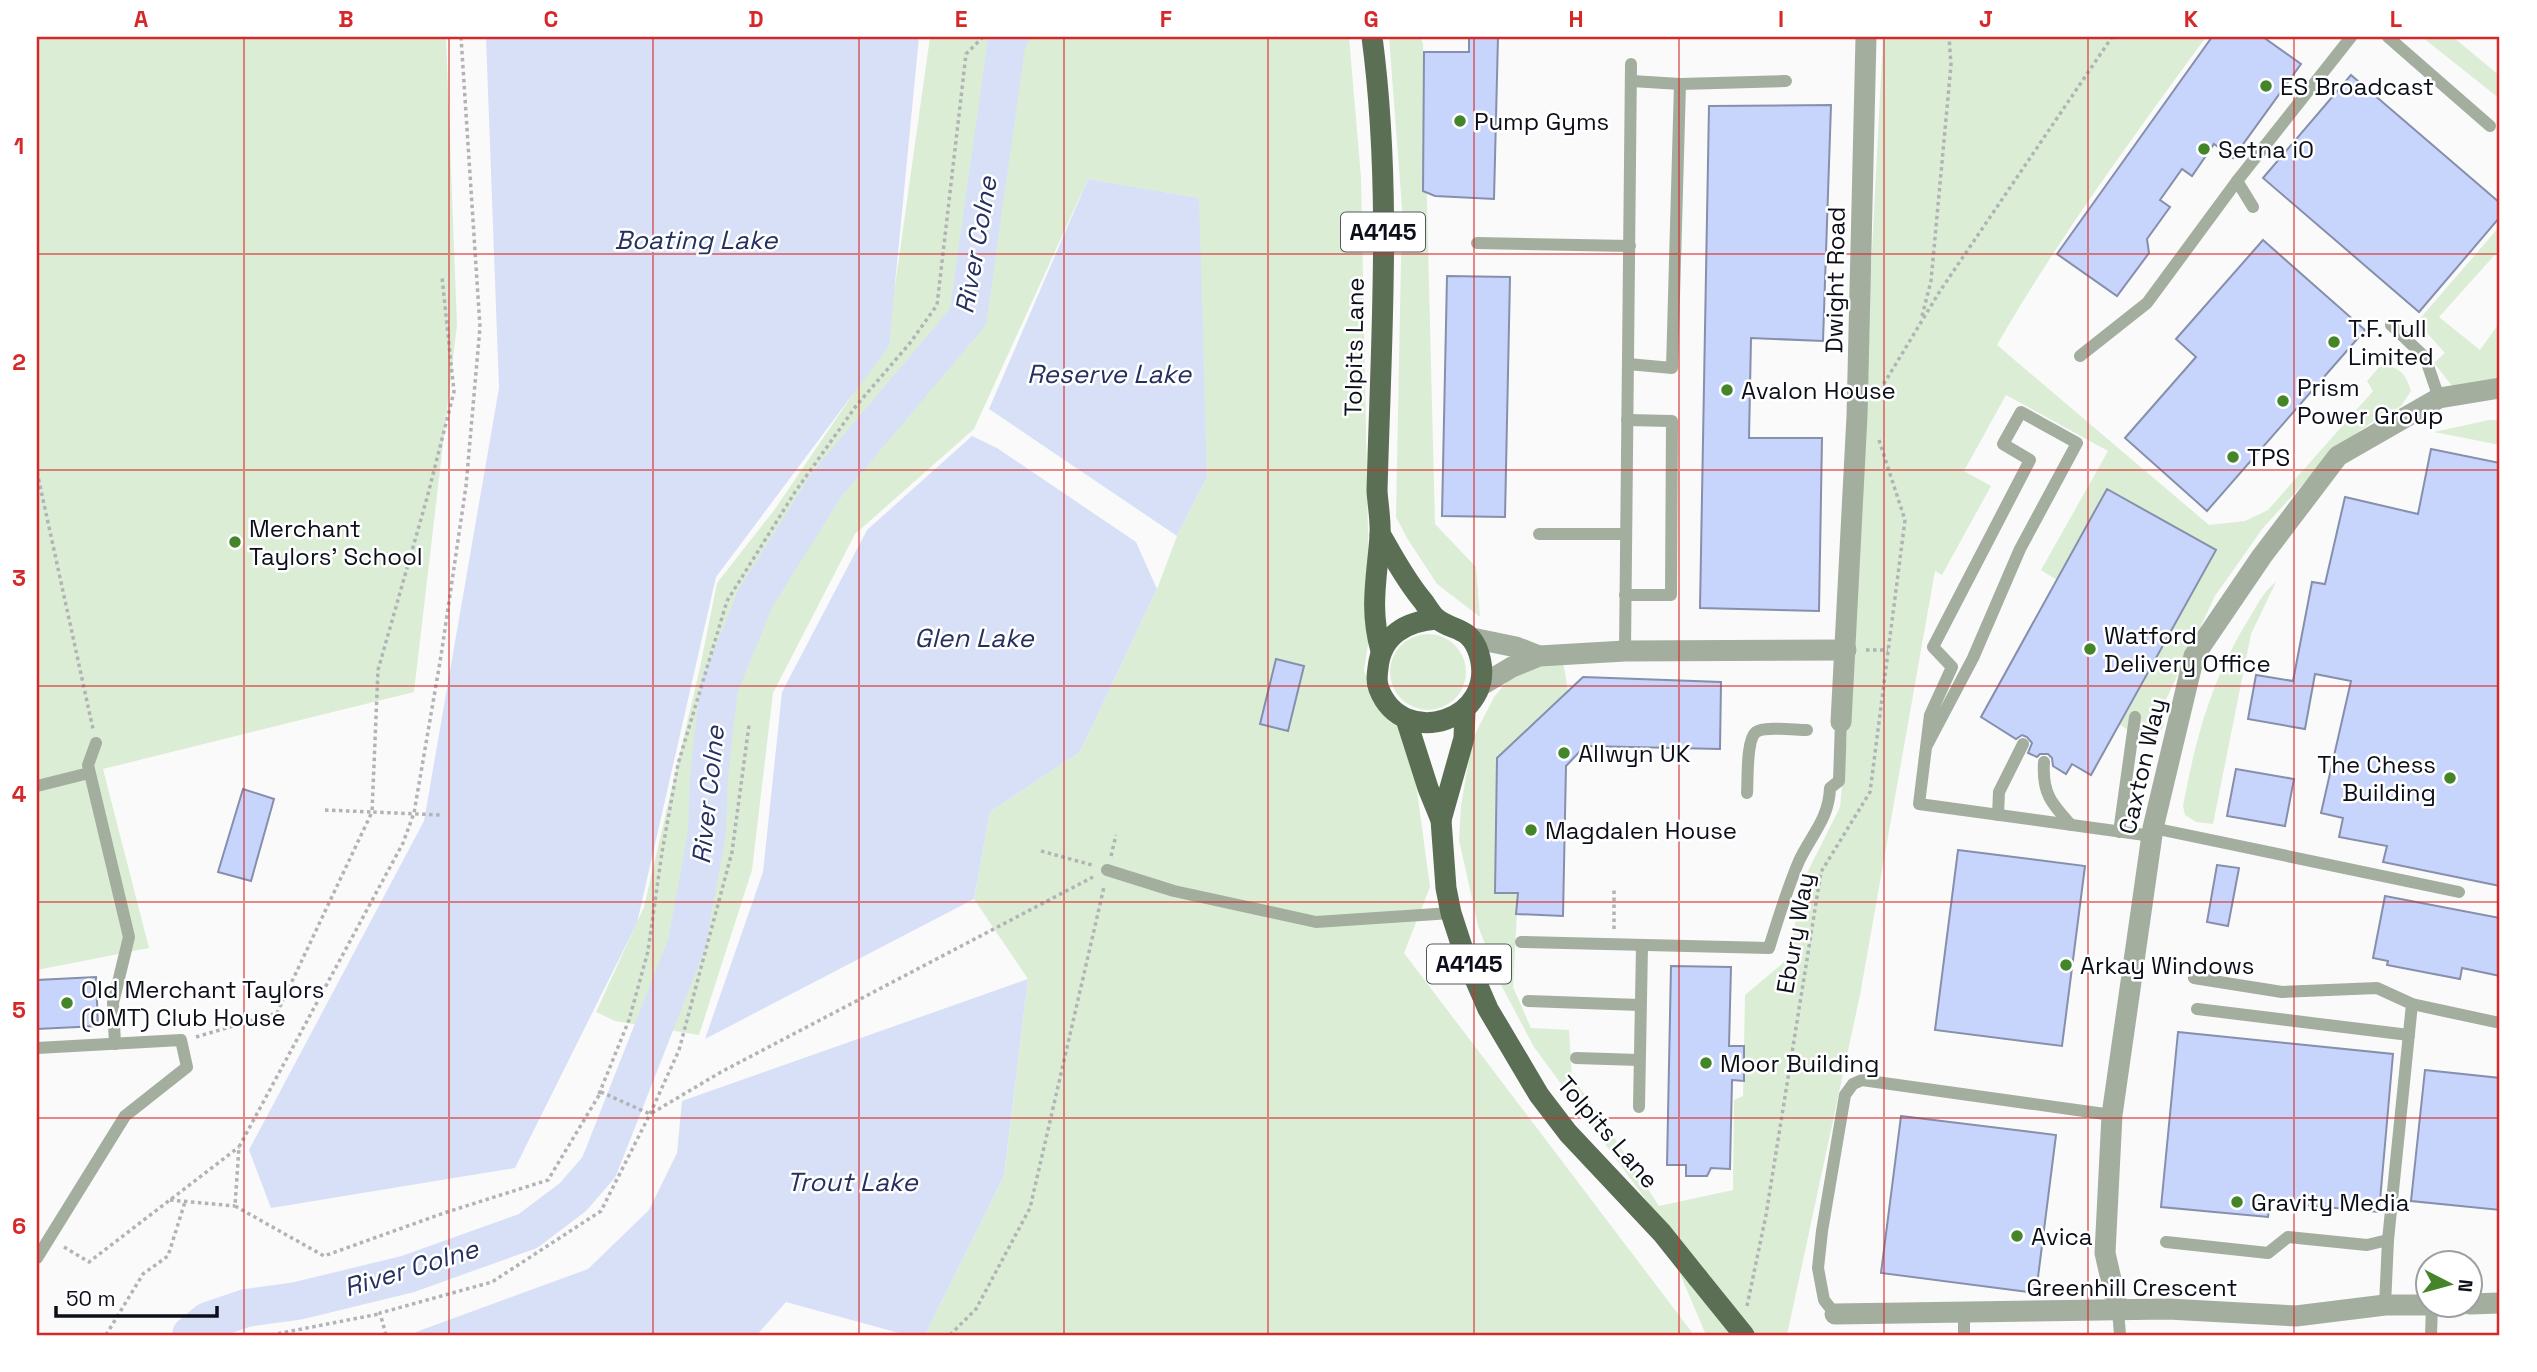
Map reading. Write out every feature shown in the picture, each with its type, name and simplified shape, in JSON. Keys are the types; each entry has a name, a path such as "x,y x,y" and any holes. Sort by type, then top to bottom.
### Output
{"main road":[{"name":"Tolpits Lane","path":"1372,37 1384,179 1377,491 1380,534 1375,564 1374,626 1381,651 1377,685 1393,711 1406,719 1441,820 1446,888 1451,913 1465,956 1488,1009 1539,1095 1568,1133 1662,1233 1744,1335"},
{"name":"Tolpits Lane","path":"1380,534 1406,582 1437,619 1472,638"},
{"path":"1381,651 1392,635 1405,625 1419,620 1437,619"},
{"path":"1472,638 1482,668 1480,686"},
{"name":"Tolpits Lane","path":"1441,820 1464,738 1465,711 1480,686"},
{"path":"1406,719 1427,723 1447,720 1465,711"}],"street":[{"name":"Dwight Road","path":"1841,722 1858,403 1866,37"},
{"name":"Caxton Way","path":"2118,1310 2105,1253 2112,1115 2153,832 2194,656 2262,556 2338,456 2440,398 2500,388"},
{"path":"1472,638 1516,647 1539,656"},
{"path":"1480,686 1512,667 1539,656 1625,651 1846,650"},
{"name":"Greenhill Crescent","path":"1835,1314 2168,1310 2296,1315 2385,1305 2414,1305"}],"lane":[{"path":"2080,356 2147,303 2237,181 2351,37"},
{"path":"2388,37 2490,126"},
{"path":"1625,651 1632,64"},
{"path":"1632,81 1680,84 1786,82"},
{"path":"1628,364 1672,368 1680,84"},
{"path":"2237,181 2253,207"},
{"path":"1477,243 1630,246"},
{"path":"2391,325 2425,357 2440,398"},
{"path":"1926,747 1973,658 2020,549 2077,443 2021,412 2003,444 2030,460 1933,647 1952,667 1930,715 1926,747 1919,804 2119,832 2153,832 2459,892"},
{"path":"1625,594 1671,595 1672,421 1628,420"},
{"path":"1539,534 1626,534"},
{"path":"2119,832 2135,718"},
{"path":"1521,942 1769,948 1799,862 1830,803 1830,788 1839,781 1841,722"},
{"path":"1747,793 1750,740 1756,731 1807,730"},
{"path":"96,743 88,765 89,773 129,937 113,1003 115,1044"},
{"path":"1998,815 1999,792 2023,744"},
{"path":"2044,762 2043,784 2056,808 2071,825"},
{"path":"37,786 89,773"},
{"path":"1107,870 1174,891 1316,922 1451,913"},
{"path":"1639,1107 1642,946"},
{"path":"2194,978 2282,992 2377,988 2412,1004 2500,1023"},
{"path":"1528,1001 1640,1004"},
{"path":"2385,1305 2388,1240 2412,1004"},
{"path":"2197,1009 2409,1035"},
{"path":"37,1048 181,1040 187,1068 125,1116 37,1258"},
{"path":"1576,1058 1639,1059"},
{"path":"1835,1314 1824,1300 1818,1268 1845,1095 1853,1084 1861,1080 2112,1115"},
{"path":"2166,1242 2267,1254 2288,1237 2367,1245 2388,1240"},
{"path":"2118,1310 2120,1335"},
{"path":"1964,1314 1964,1335"}],"path":[{"path":"49,1239 89,1262 239,1147 403,843 414,813 442,656 464,499 480,327 461,37"},
{"path":"167,1200 236,1206 324,1256 444,1213 548,1180 600,1093 629,1020 648,951 678,764 727,601 795,492 856,406 910,343 937,305 966,54 983,37"},
{"path":"1921,321 1931,282 1951,65 1949,37"},
{"path":"1879,392 1921,321 2112,37"},
{"path":"181,1040 277,1013 372,812 379,670 428,498 454,393 442,277"},
{"name":"Ebury Way","path":"1746,1308 1766,1215 1821,872 1870,792 1905,520 1875,426"},
{"path":"37,472 96,743"},
{"path":"271,1335 380,1313 492,1282 601,1211 679,1050 732,852 749,725"},
{"path":"325,810 440,815"},
{"path":"1041,851 1107,870"},
{"path":"650,1114 721,1072 1107,870"},
{"path":"950,1335 976,1310 1030,1208 1107,870"},
{"path":"1614,945 1615,889"},
{"path":"600,1093 650,1114"},
{"path":"236,1206 239,1147"},
{"path":"106,1335 143,1274 168,1256 185,1202"},
{"path":"380,1313 386,1335"}],"green space":[{"name":"Merchant Taylors' School","path":"37,37 446,37 457,325 414,692 103,769 149,948 37,970"},
{"path":"930,37 1349,37 1361,177 1370,631 1364,670 1373,700 1400,729 1415,776 1430,887 1404,953 1694,1335 925,1335 1004,1176 1028,979 974,899 990,812 1080,752 1157,589 1177,536 1207,477 1198,198 1088,179 974,429 855,534 773,693 752,870 699,1035 615,1021 596,1012 644,907 717,583 775,509 853,394 895,286"},
{"path":"1389,37 1420,37 1423,43 1435,524 1476,567 1480,617 1437,584 1396,517 1402,208"},
{"path":"1883,37 2206,37 2071,226 1997,345 2209,525 2245,521 2268,510 2373,391 2367,381 2381,365 2401,372 2411,391 2401,406 2369,424 2333,451 2263,528 2215,596 2162,708 2164,725 2153,745 2120,725 2216,550 2107,490 2057,580 2041,570 2108,451 2006,395 1964,471 1991,486 1942,575 1935,571 1860,995 1787,1335 1706,1335 1652,1208 1534,1047 1500,983 1478,926 1459,840 1461,806 1475,734 1494,697 1509,679 1527,666 1563,661 1568,691 1497,758 1496,893 1518,893 1513,987 1531,1028 1569,1030 1572,1078 1597,1111 1659,1206 1733,1190 1734,1100 1743,1096 1745,995 1790,957 1801,885 1840,807 1855,652"},
{"path":"2422,37 2453,37 2500,76 2500,99"},
{"path":"2500,226 2500,249 2439,317 2480,350 2500,322 2500,388 2452,386 2434,363 2445,353 2417,322"},
{"path":"2500,420 2500,445 2434,432"},
{"path":"2276,582 2251,634 2213,824 2196,822 2185,815 2183,806 2207,708 2237,640 2261,598"},
{"path":"1428,634 1443,637 1455,645 1463,657 1466,672 1463,687 1455,699 1443,707 1428,710 1413,707 1401,699 1393,687 1390,672 1393,657 1401,645 1413,637"}],"water":[{"name":"Boating Lake","path":"486,37 919,37 889,346 716,577 637,923 515,1168 271,1208 249,1150 424,821 499,388"},
{"name":"Reserve Lake","path":"1088,179 1199,198 1207,477 1177,536 989,409"},
{"name":"Glen Lake","path":"972,436 997,448 1136,542 1157,589 1080,752 990,812 974,899 705,1039 763,872 782,692 867,530"},
{"name":"Trout Lake","path":"1028,979 1004,1176 925,1335 906,1335 786,1302 757,1335 416,1335 416,1332 588,1269 649,1210 677,1153 682,1101"}],"building":[{"name":"Pump Gyms","path":"1469,37 1498,37 1494,199 1435,196 1423,191 1424,52 1469,52"},
{"path":"2212,37 2263,37 2301,64 2233,158 2214,144 2192,176 2182,169 2160,200 2170,207 2147,239 2149,253 2117,296 2057,254"},
{"path":"2351,75 2500,203 2500,217 2419,312 2263,178"},
{"name":"Avalon House","path":"1831,105 1823,341 1751,338 1749,438 1822,438 1819,611 1700,608 1709,106"},
{"path":"2263,240 2365,330 2207,511 2125,438 2196,357 2176,339"},
{"path":"1447,276 1510,277 1505,517 1442,516"},
{"name":"The Chess Building","path":"2431,449 2500,463 2500,886 2383,862 2387,846 2339,837 2343,818 2321,813 2351,681 2315,674 2305,729 2248,719 2256,675 2293,681 2312,582 2325,584 2345,497 2418,514"},
{"name":"Watford Delivery Office","path":"2107,489 2216,550 2091,775 2072,764 2066,774 2053,766 2052,758 2048,754 2040,754 2037,757 2028,753 2032,743 2027,737 2022,735 2016,739 1981,717"},
{"path":"1276,659 1304,666 1288,731 1260,724"},
{"name":"Magdalen House","path":"1583,677 1721,682 1720,749 1585,746 1566,766 1563,916 1516,914 1518,893 1495,893 1497,758"},
{"path":"2236,769 2294,779 2285,826 2227,816"},
{"path":"243,789 274,799 251,881 218,872"},
{"path":"1958,850 2085,866 2062,1046 1935,1030"},
{"path":"2217,865 2239,868 2228,926 2207,922"},
{"path":"2385,896 2500,918 2500,976 2462,968 2460,979 2387,965 2388,961 2373,958"},
{"name":"Moor Building","path":"1671,966 1731,967 1729,1046 1744,1046 1744,1081 1732,1080 1730,1169 1711,1168 1707,1176 1686,1176 1686,1165 1667,1165"},
{"name":"Old Merchant Taylors (OMT) Club House","path":"96,977 98,1026 37,1029 37,980"},
{"path":"2178,1032 2393,1054 2379,1212 2270,1202 2268,1217 2161,1207"},
{"path":"2425,1070 2500,1078 2500,1210 2411,1201"},
{"path":"1901,1116 2056,1135 2036,1293 1881,1273"}],"waterway":[{"name":"River Colne","path":"191,1335 208,1321 246,1308 297,1301 408,1274 528,1231 573,1197 599,1167 687,943 707,832 709,776 719,688 755,599 827,484 968,317 1007,40 1010,37"}],"place":[{"name":"ES Broadcast","path":"2266,86"},
{"name":"Pump Gyms","path":"1460,121"},
{"name":"Setna iO","path":"2204,149"},
{"name":"T.F. Tull Limited","path":"2334,342"},
{"name":"Avalon House","path":"1727,390"},
{"name":"Prism Power Group","path":"2283,401"},
{"name":"TPS","path":"2233,457"},
{"name":"Merchant Taylors' School","path":"235,542"},
{"name":"Watford Delivery Office","path":"2090,649"},
{"name":"Allwyn UK","path":"1564,753"},
{"name":"The Chess Building","path":"2450,778"},
{"name":"Magdalen House","path":"1531,830"},
{"name":"Arkay Windows","path":"2066,965"},
{"name":"Old Merchant Taylors (OMT) Club House","path":"67,1003"},
{"name":"Moor Building","path":"1706,1063"},
{"name":"Gravity Media","path":"2237,1202"},
{"name":"Avica","path":"2017,1236"}]}
